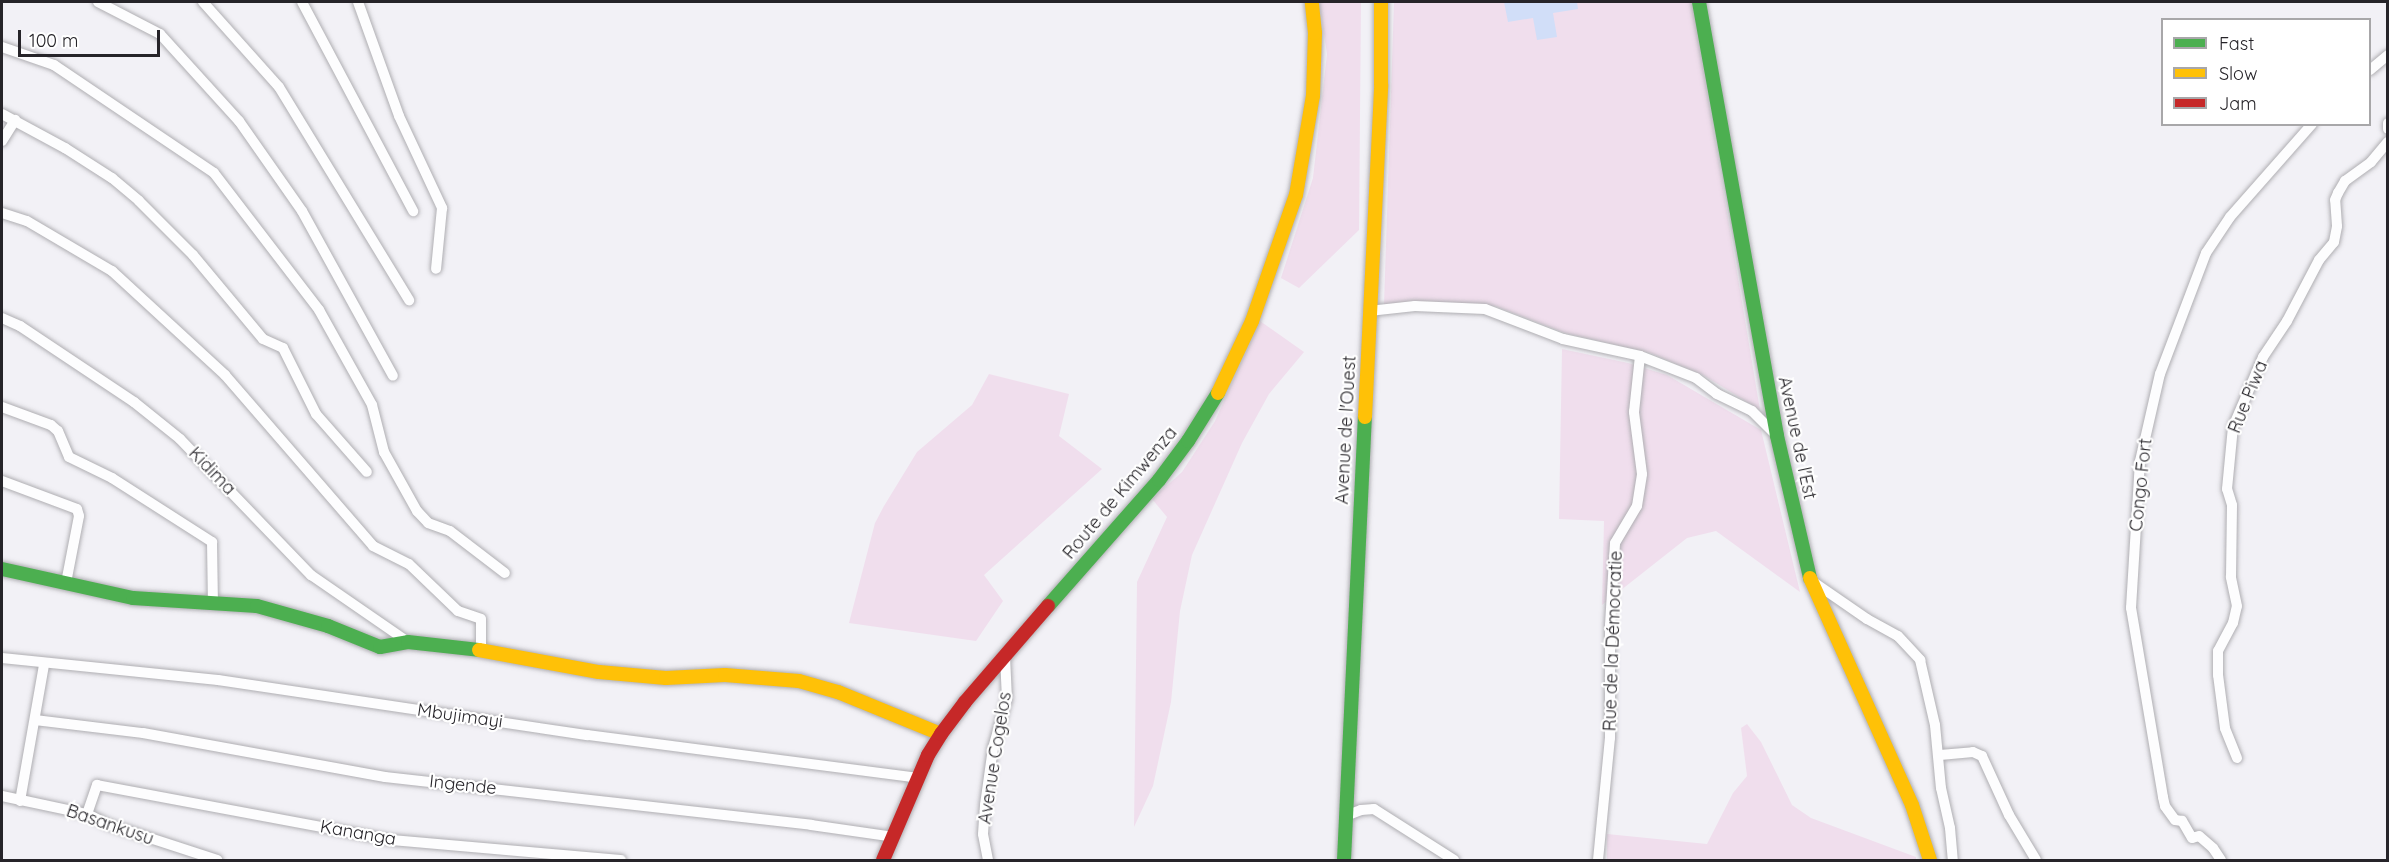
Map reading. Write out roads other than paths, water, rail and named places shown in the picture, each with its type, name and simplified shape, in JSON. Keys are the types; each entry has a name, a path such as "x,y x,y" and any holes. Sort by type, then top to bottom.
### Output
{"street":[{"path":"98,2 160,34 239,121 302,211 393,376"},
{"path":"203,2 279,87 409,300"},
{"path":"302,2 413,211"},
{"path":"358,2 399,116 443,212 436,269"},
{"name":"Route de Kimwenza","path":"883,861 928,755 941,734 1005,656 1159,480 1206,413 1232,365 1278,251 1300,178 1313,96 1315,33 1312,2"},
{"name":"Avenue de l'Ouest","path":"1344,861 1348,816 1381,84 1382,2"},
{"name":"Avenue de l'Est","path":"1699,2 1777,436 1810,580 1912,804 1930,861"},
{"path":"2,47 54,65 214,173 319,310 372,405 384,452 417,511 428,523 446,528 506,573"},
{"path":"2371,69 2388,55"},
{"path":"2,114 112,178 177,239 263,339 283,348 316,414 368,472"},
{"path":"2,141 15,120"},
{"path":"2388,123 2388,129"},
{"name":"Congo Fort","path":"2221,861 2213,848 2199,836 2192,838 2182,821 2175,820 2165,806 2131,608 2140,461 2160,374 2206,253 2230,217 2310,126"},
{"name":"Rue Piwa","path":"2237,758 2225,728 2218,675 2218,651 2233,623 2237,606 2231,577 2232,505 2227,489 2233,426 2263,357 2287,321 2319,260 2334,242 2337,226 2335,200 2338,193 2345,181 2371,162 2388,142"},
{"path":"2,213 27,221 112,271 225,375 373,546 409,564 458,611 481,620 481,650"},
{"path":"1369,311 1415,306 1485,309 1563,339 1640,356 1696,378 1718,394 1752,411 1777,436"},
{"name":"Kidima","path":"2,318 20,326 134,402 180,439 311,576 408,642"},
{"name":"Rue de la Démocratie","path":"1598,861 1610,738 1610,625 1615,543 1637,506 1642,474 1634,412 1640,356"},
{"path":"2,407 51,425 58,431 69,458 112,478 212,542 213,603"},
{"path":"2,481 77,509 78,516 66,583"},
{"path":"2,569 133,598 257,606 277,610 380,647 408,642 481,650 599,672 666,678 725,675 799,681 838,692 941,734"},
{"path":"1810,580 1867,620 1898,636 1920,660 1940,755 1941,788 1950,828 1953,861"},
{"name":"Avenue Cogelos","path":"988,861 983,834 985,806 993,748 1007,699 1008,674 1005,656"},
{"name":"Mbujimayi","path":"2,658 44,665 218,680 588,735 919,778"},
{"path":"20,801 44,665"},
{"name":"Ingende","path":"35,720 143,733 386,777 811,825 894,837"},
{"path":"1940,755 1972,752 1982,756 2009,815 2036,861"},
{"name":"Kananga","path":"87,814 97,785 391,840 621,861"},
{"name":"Basankusu","path":"2,795 20,801 87,814 110,825 217,861"},
{"path":"1348,816 1361,810 1374,809 1454,861"}],"water":[{"path":"1504,2 1577,2 1578,9 1553,13 1557,37 1537,40 1533,18 1508,22"}]}
